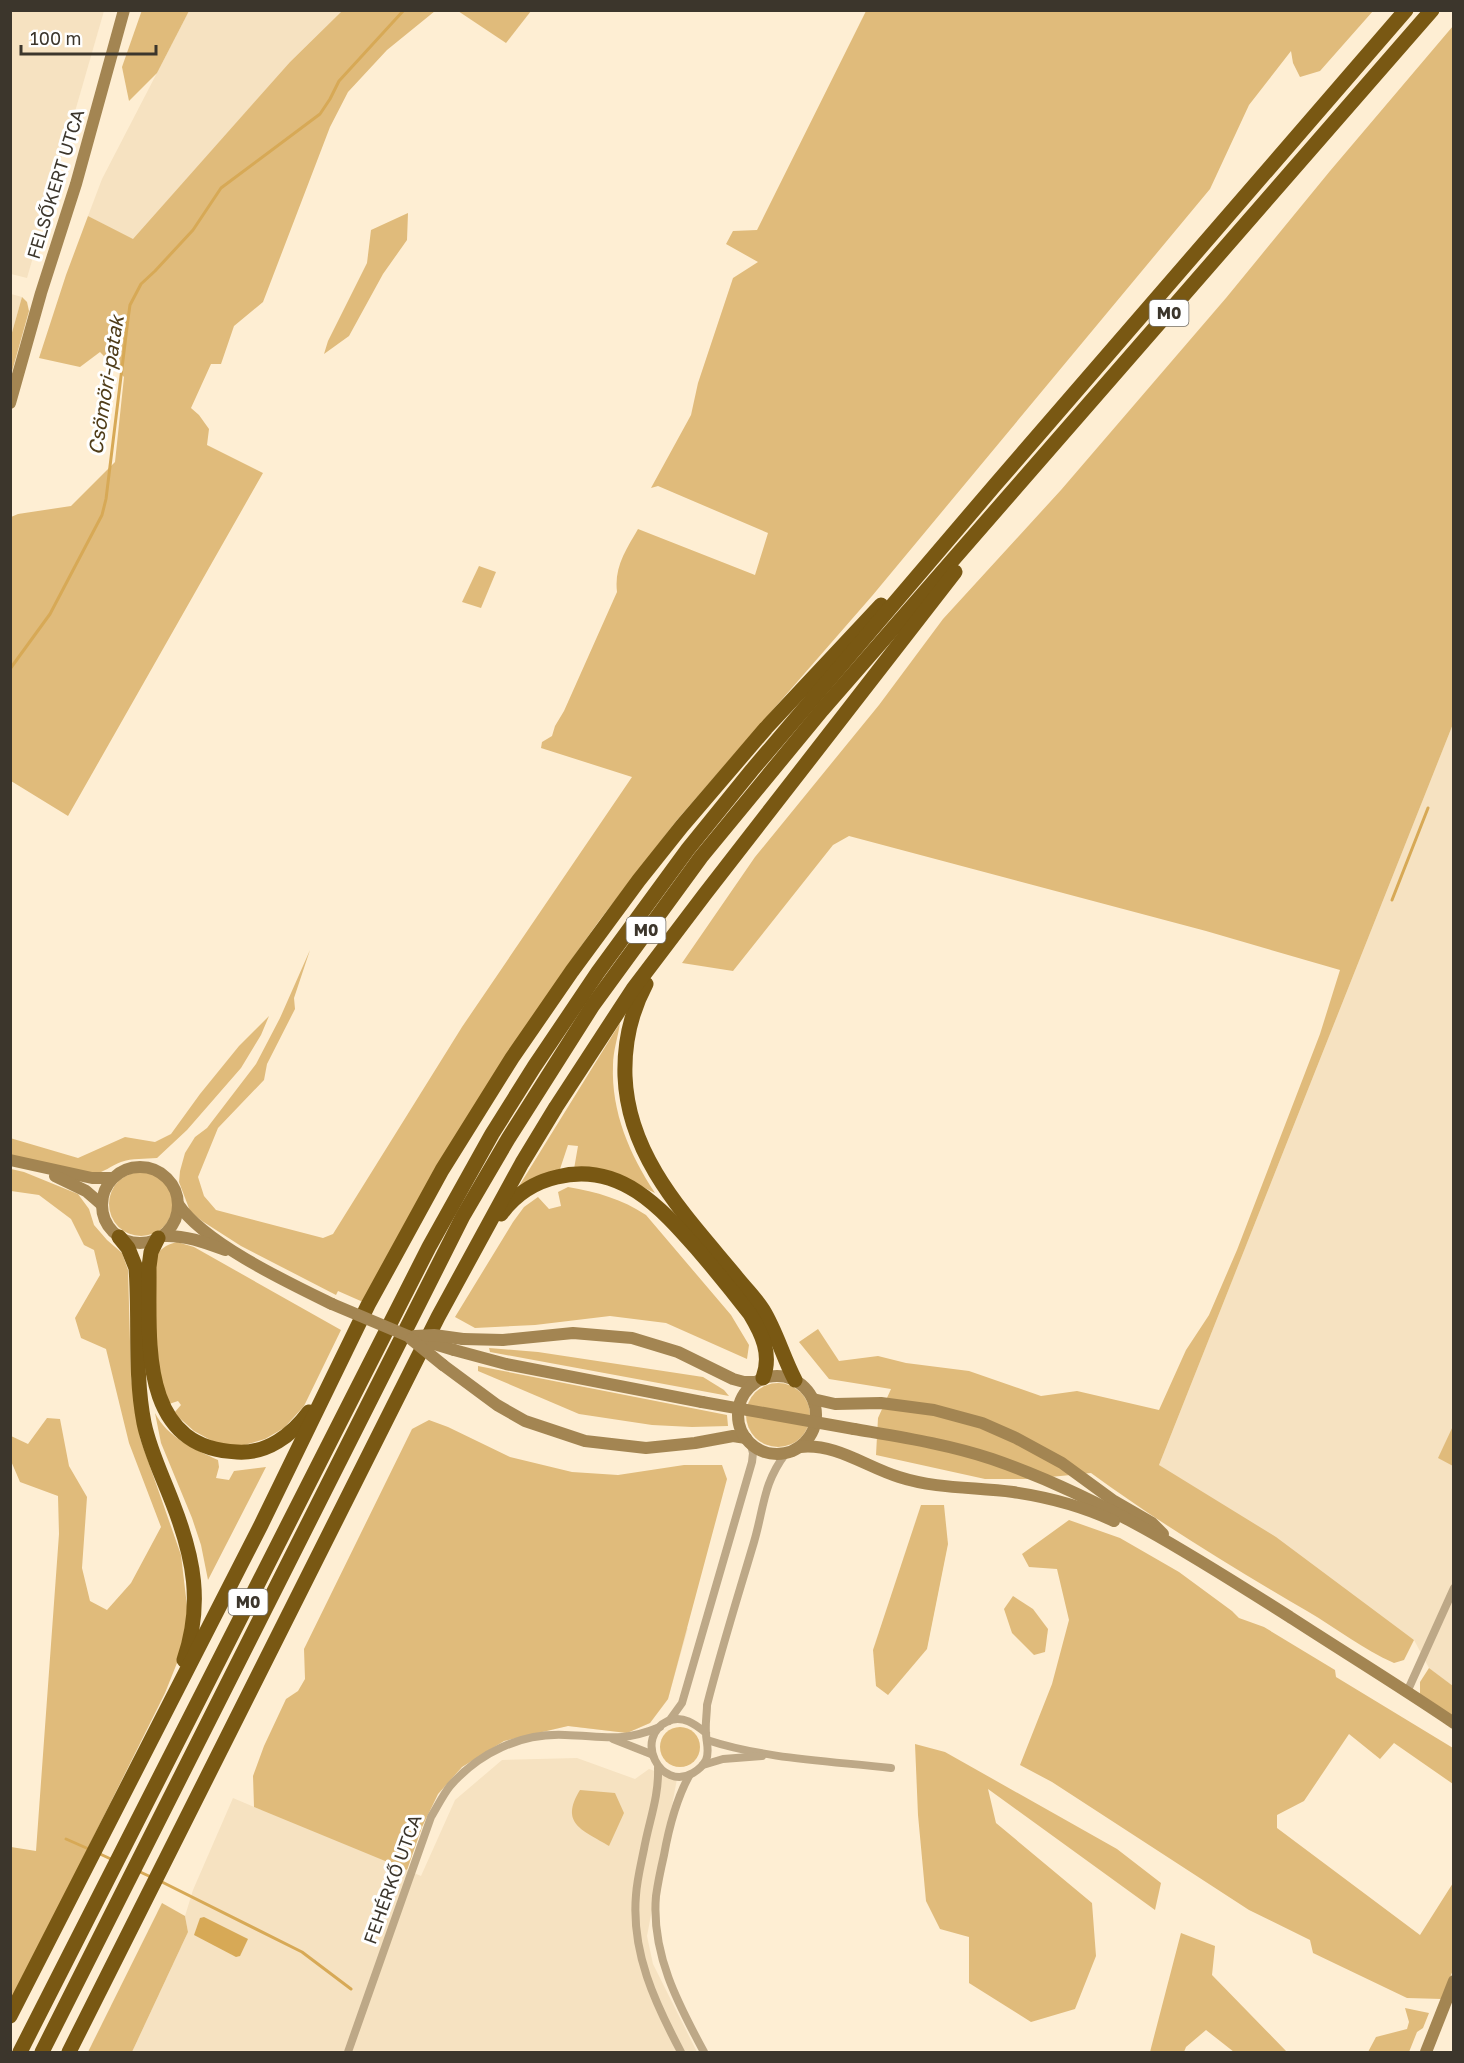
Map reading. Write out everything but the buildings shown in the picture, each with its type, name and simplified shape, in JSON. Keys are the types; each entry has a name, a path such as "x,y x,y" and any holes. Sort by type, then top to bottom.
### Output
{"highway":[{"name":"M0","path":"20,2052 429,1247 492,1134 598,972 657,889 752,770 1406,10"},
{"name":"M0","path":"42,2052 463,1216 540,1086 615,974 701,857 822,710 1432,10"},
{"path":"69,2052 400,1392 483,1234 556,1107 615,1016 662,951 955,571 982,525"},
{"path":"10,2016 256,1535 373,1295 442,1170 512,1058 604,926 682,826 766,728 902,582 933,560"},
{"path":"662,951 638,1002 627,1042 626,1091 634,1131 656,1176 679,1208 762,1309 795,1380"},
{"path":"483,1234 519,1195 546,1180 575,1174 607,1178 642,1193 668,1215 750,1314 761,1332 767,1354 768,1366 760,1380"},
{"path":"119,1237 128,1248 136,1268 144,1421 150,1447 185,1537 194,1584 196,1605 189,1644 172,1696"},
{"path":"160,1237 151,1252 149,1267 153,1374 161,1404 182,1432 195,1441 224,1452 244,1453 262,1449 276,1443 300,1424 329,1385"}],"main road":[{"name":"FELSŐKERT UTCA","path":"10,403 41,293 76,184 124,10"},
{"path":"10,1160 92,1178 112,1178"},
{"path":"32,1166 86,1191 101,1204"},
{"path":"160,1237 171,1227 177,1216 178,1204 173,1185 166,1176 145,1166 122,1170 112,1178 104,1190 101,1204 104,1217 119,1237 129,1242 141,1243 177,1235 192,1238 238,1254 332,1304 408,1336 506,1364 939,1444 991,1459 1056,1484 1172,1543 1454,1723"},
{"path":"178,1204 186,1215 238,1254"},
{"path":"573,1333 632,1338 678,1352 733,1379 744,1382 779,1375 795,1380 806,1388 813,1399 816,1406 816,1421 811,1436 800,1447 786,1453 766,1452 748,1440 733,1436 646,1448 585,1441 525,1421 497,1405 408,1336 434,1335 463,1339 503,1340 573,1333"},
{"path":"748,1440 738,1418 739,1408 748,1389 760,1380"},
{"path":"813,1399 835,1404 881,1403 934,1410 982,1423 1062,1463 1114,1500 1152,1522 1172,1543"},
{"path":"800,1447 824,1447 903,1479 954,1488 1011,1492 1061,1502 1104,1516 1145,1536 1172,1543"},
{"path":"1426,2052 1454,1981"}],"street":[{"path":"612,1739 642,1734 660,1727 668,1721 681,1703 752,1462 753,1453 748,1440"},
{"path":"703,1765 708,1752 707,1705 756,1535 765,1491 774,1468 786,1453"},
{"path":"1407,1692 1454,1588"},
{"path":"668,1721 685,1720 693,1723 706,1737 726,1746 774,1755 891,1768"},
{"path":"660,1727 651,1742 651,1754 658,1768 659,1789 647,1835 636,1895 638,1948 647,1981 681,2052"},
{"name":"FEHÉRKŐ UTCA","path":"348,2052 431,1817 449,1787 477,1760 503,1745 563,1734 612,1739"},
{"path":"612,1739 651,1754"},
{"path":"704,2052 680,2007 658,1944 656,1897 667,1839 679,1794 688,1776 703,1765 723,1759 774,1755"},
{"path":"658,1768 670,1775 688,1776"}],"shaded area":[{"path":"142,10 189,11 157,73 129,101 122,67"},
{"path":"10,11 104,11 27,278 11,274"},
{"path":"189,11 342,11 290,62 133,240 88,216 102,179"},
{"path":"342,11 435,11 387,50 348,92 330,127 263,302 234,326 221,364 211,364 191,408 209,429 207,445 263,473 68,816 11,781 11,517 71,506 115,462 124,377 100,352 80,367 39,358 66,275 88,216 133,239 290,62"},
{"path":"458,11 531,11 506,43"},
{"path":"866,11 1373,11 1320,71 1300,77 1293,63 1291,51 1249,105 1210,189 872,596 677,820 599,921 562,973 363,1302 338,1291 336,1295 241,1246 190,1211 179,1182 185,1153 195,1137 207,1128 256,1064 280,1018 310,950 294,998 295,1009 267,1064 264,1080 218,1128 198,1177 204,1196 216,1210 323,1238 333,1234 462,1027 632,777 541,748 542,742 552,736 617,592 619,567 638,529 755,575 768,533 658,486 651,488 691,415 698,383 733,278 758,262 726,244 733,231 757,230"},
{"path":"1453,26 1453,724 1159,1465 1276,1537 1414,1640 1404,1660 1394,1663 1198,1545 1091,1473 1030,1479 985,1479 876,1455 878,1418 891,1389 829,1379 799,1342 818,1329 839,1361 878,1356 906,1363 969,1371 1041,1396 1077,1391 1159,1410 1186,1350 1209,1315 1237,1250 1320,1034 1340,970 1206,931 849,836 833,845 733,971 682,963 755,857 879,705 943,619 1061,490 1226,298"},
{"path":"408,213 407,240 383,274 349,336 324,354 328,341 367,263 371,230"},
{"path":"10,294 22,297 11,336"},
{"path":"22,297 27,302 29,311 11,375 11,336"},
{"path":"479,566 496,572 481,608 462,602"},
{"path":"1453,724 1453,1686 1429,1668 1414,1640 1159,1465"},
{"path":"269,1016 261,1035 241,1068 187,1130 157,1158 125,1161 93,1175 11,1155 10,1138 78,1158 125,1137 155,1142 171,1134 239,1046"},
{"path":"620,1023 613,1060 615,1099 630,1148 655,1193 620,1176 574,1169 578,1146 568,1145 560,1169 519,1186"},
{"path":"11,1169 78,1194 89,1209 94,1225 122,1253 128,1270 131,1377 140,1438 181,1555 189,1623 185,1643 165,1693 11,2003 11,1847 36,1851 59,1534 58,1496 20,1482 11,1461 11,1436 28,1444 47,1418 60,1419 69,1466 87,1497 82,1568 90,1601 107,1610 131,1583 161,1527 129,1443 106,1349 81,1338 75,1318 100,1275 94,1250 84,1245 71,1219 39,1195 11,1191"},
{"path":"141,1172 153,1174 164,1181 171,1192 173,1204 171,1216 164,1227 153,1234 141,1236 129,1234 118,1227 111,1216 109,1204 111,1192 118,1181 129,1174"},
{"path":"568,1187 609,1197 646,1215 731,1315 749,1345 747,1359 666,1323 610,1316 535,1325 475,1328 455,1317 524,1207 538,1197 549,1209 561,1206 558,1192"},
{"path":"177,1242 194,1247 341,1330 304,1406 284,1428 265,1439 241,1446 216,1443 194,1431 174,1413 181,1405 178,1401 169,1404 156,1352 154,1259 163,1248"},
{"path":"489,1348 538,1352 703,1377 724,1390 729,1396 490,1352"},
{"path":"478,1366 727,1415 728,1426 652,1425 579,1414 478,1371"},
{"path":"772,1383 784,1383 801,1392 808,1403 810,1415 808,1427 801,1438 784,1447 772,1447 760,1442 751,1433 746,1421 746,1409 751,1397 760,1388"},
{"path":"155,1413 174,1436 218,1460 216,1478 229,1480 234,1471 266,1467 208,1580 201,1545 161,1443"},
{"path":"429,1420 510,1457 572,1472 618,1475 684,1465 722,1465 727,1479 668,1699 650,1723 627,1733 568,1726 504,1741 462,1767 438,1794 422,1827 407,1870 254,1807 253,1776 286,1699 298,1691 305,1679 304,1649 412,1429"},
{"path":"1453,1426 1453,1466 1438,1458"},
{"path":"921,1505 944,1505 948,1544 927,1649 888,1695 876,1686 873,1650"},
{"path":"1069,1520 1120,1538 1179,1572 1239,1618 1264,1627 1335,1670 1336,1677 1453,1748 1453,1784 1394,1743 1380,1759 1349,1734 1304,1801 1277,1815 1277,1828 1420,1935 1453,1883 1453,1970 1442,1999 1407,1998 1313,1953 1310,1940 1249,1910 1052,1782 1020,1765 1052,1684 1069,1620 1057,1569 1029,1567 1022,1554"},
{"path":"1013,1596 1033,1609 1048,1629 1045,1652 1034,1655 1012,1633 1004,1609"},
{"path":"688,1628 668,1699 650,1723 627,1733 568,1726 504,1741 462,1767 438,1794 422,1827 407,1870 421,1876 455,1800 502,1760 577,1758 635,1779 649,1769 677,1779 647,1936 653,1964 697,2052 132,2052 188,1932 185,1916 193,1890 233,1798 261,1810"},
{"path":"1429,1668 1453,1686 1453,1718 1420,1695 1420,1682"},
{"path":"680,1727 694,1733 700,1747 694,1761 680,1767 666,1761 660,1747 666,1733"},
{"path":"915,1744 945,1752 1117,1849 1161,1883 1155,1910 988,1789 996,1823 1092,1903 1096,1956 1075,2009 1031,2022 969,1983 969,1937 940,1929 926,1901 918,1815"},
{"path":"580,1790 615,1793 624,1813 609,1846 583,1830 573,1818 574,1802"},
{"path":"162,1903 185,1916 188,1932 132,2052 88,2052"},
{"path":"204,1917 248,1939 240,1956 236,1957 194,1935 200,1918"},
{"path":"1181,1933 1215,1946 1212,1975 1287,2052 1234,2052 1206,2030 1186,2047 1184,2052 1150,2052"},
{"path":"1405,2008 1429,2013 1423,2028 1417,2032 1409,2052 1368,2052 1376,2037 1407,2029 1409,2022"}],"waterway":[{"name":"Csömöri-patak","path":"10,669 50,614 102,515 106,499 130,305 141,284 193,230 221,188 320,114 339,81 404,10"},
{"path":"1392,900 1428,808"},
{"path":"66,1839 91,1850"},
{"path":"100,1854 113,1860"},
{"path":"138,1871 151,1877"},
{"path":"160,1881 302,1952 351,1989"}]}
